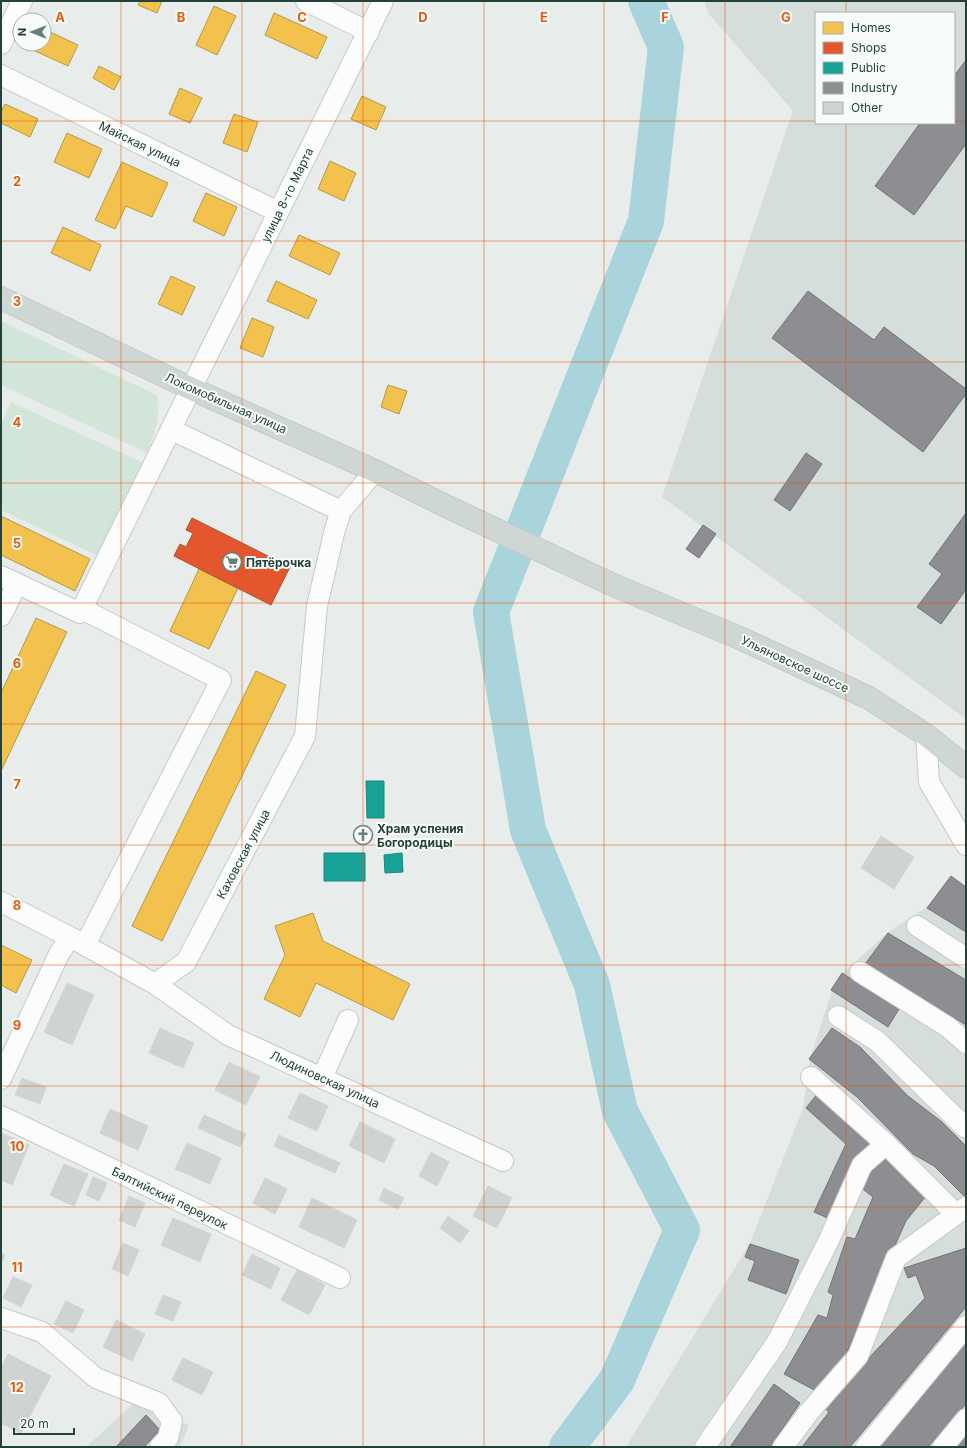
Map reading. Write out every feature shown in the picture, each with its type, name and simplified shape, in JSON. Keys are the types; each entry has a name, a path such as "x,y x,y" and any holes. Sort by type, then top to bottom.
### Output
{"main road":[{"name":"Локомобильная улица","path":"1,298 192,389 375,471 450,508"},
{"name":"Ульяновское шоссе","path":"450,508 612,584 742,640 869,698 926,735 966,767"}],"street":[{"path":"1,44 22,1"},
{"path":"306,1 369,32"},
{"name":"улица 8-го Марта","path":"82,609 172,430 383,1"},
{"name":"Майская улица","path":"1,75 278,212"},
{"path":"172,430 341,511"},
{"name":"Каховская улица","path":"155,984 186,962 305,736 316,606 341,511 375,471"},
{"path":"1,616 9,580 80,613 82,609 221,680 77,941 59,954 1,1078"},
{"path":"926,735 929,782 966,845"},
{"path":"1,902 77,941 155,984"},
{"path":"917,926 966,958"},
{"path":"860,972 948,1027 966,1043"},
{"name":"Людиновская улица","path":"155,984 228,1035 504,1161"},
{"path":"838,1016 877,1041 966,1128"},
{"path":"322,1078 348,1020"},
{"path":"783,1447 809,1412 858,1356 896,1258 961,1211 811,1077"},
{"name":"Балтийский переулок","path":"1,1116 340,1278"},
{"path":"705,1447 776,1342 828,1242 862,1165 886,1144"},
{"path":"1,1318 42,1332 96,1378 159,1403 172,1421 168,1438 160,1447"},
{"path":"866,1447 966,1326"},
{"path":"943,1447 966,1419"}],"shaded area":[{"path":"704,1 966,1 966,719 662,497 793,111 709,14"},
{"path":"927,907 966,928 966,1447 626,1447 750,1243 803,1108 810,1059 832,990 842,974 887,933"},
{"path":"133,1404 189,1425 180,1447 86,1447"}],"green space":[{"path":"1,321 157,395 158,418 153,438 147,453 1,385"},
{"path":"11,402 144,463 100,557 1,510 1,423"}],"building: Homes":[{"path":"140,1 162,1 157,13 138,5"},
{"path":"214,6 236,16 217,55 196,45"},
{"path":"274,13 327,37 317,59 265,35"},
{"path":"52,33 78,45 68,66 37,52 52,52"},
{"path":"99,66 121,77 114,90 93,78"},
{"path":"180,88 202,98 190,123 169,114"},
{"path":"362,96 386,107 376,130 351,119"},
{"path":"5,104 38,119 30,137 1,123 1,112"},
{"path":"234,114 258,122 247,152 223,143"},
{"path":"67,133 102,149 89,178 54,162"},
{"path":"330,161 356,173 344,201 318,189"},
{"path":"122,162 168,183 152,217 126,206 115,229 95,220"},
{"path":"206,193 237,207 224,236 193,221"},
{"path":"63,227 101,245 90,271 51,253"},
{"path":"299,235 340,253 330,275 289,256"},
{"path":"171,276 195,287 182,315 158,304"},
{"path":"276,281 317,300 308,319 267,301"},
{"path":"252,318 274,327 263,357 240,348"},
{"path":"388,385 407,391 399,414 381,407"},
{"path":"1,516 90,559 75,591 1,555"},
{"path":"199,569 238,588 209,649 170,631"},
{"path":"36,618 67,632 1,771 1,693"},
{"path":"256,671 286,685 162,941 132,926"},
{"path":"313,913 323,941 410,984 393,1020 316,983 300,1017 264,999 285,955 275,926"},
{"path":"1,945 32,960 16,993 1,985"}],"building: Shops":[{"name":"Пятёрочка","path":"192,518 290,567 271,605 174,556 180,544 186,547 193,533 186,530"}],"building: Public":[{"path":"366,781 384,781 384,818 367,818"},
{"path":"324,853 365,853 365,881 324,881"},
{"path":"402,853 403,872 385,873 384,855"}],"building: Industry":[{"path":"966,60 966,144 914,215 875,186 919,124 955,124 955,75"},
{"path":"808,291 874,340 884,327 966,389 966,394 923,452 772,338"},
{"path":"806,453 822,464 790,511 774,500"},
{"path":"966,513 966,592 965,591 941,624 917,607 942,574 929,564"},
{"path":"703,525 716,534 699,558 686,549"},
{"path":"951,876 966,887 966,932 927,908"},
{"path":"888,933 966,980 966,1025 865,964"},
{"path":"842,973 899,1009 888,1027 831,990"},
{"path":"832,1028 860,1047 908,1096 942,1122 966,1146 966,1194 964,1196 934,1166 913,1154 857,1097 809,1059"},
{"path":"818,1093 874,1143 830,1219 814,1212 846,1144 806,1108"},
{"path":"884,1156 926,1196 906,1221 837,1374 830,1372 818,1392 784,1374 818,1315 827,1318 833,1295 828,1292 847,1237 855,1239 873,1197 860,1187"},
{"path":"750,1244 799,1260 786,1294 748,1280 755,1261 745,1257"},
{"path":"966,1248 966,1307 850,1447 802,1447 829,1412 823,1407 925,1298 916,1275 908,1278 904,1268"},
{"path":"966,1341 966,1404 928,1447 879,1447"},
{"path":"774,1384 800,1403 770,1447 730,1447"},
{"path":"146,1415 160,1430 144,1447 116,1447"},
{"path":"966,1436 966,1447 957,1447"}],"building: Other":[{"path":"881,836 914,857 894,889 861,868"},
{"path":"67,983 94,995 72,1045 44,1032"},
{"path":"160,1028 194,1043 183,1068 149,1053"},
{"path":"229,1062 260,1077 246,1105 215,1090"},
{"path":"22,1078 46,1087 40,1104 15,1095"},
{"path":"300,1093 328,1106 317,1131 288,1118"},
{"path":"110,1109 148,1126 138,1150 100,1133"},
{"path":"204,1115 246,1134 240,1147 198,1128"},
{"path":"360,1122 395,1139 384,1163 349,1146"},
{"path":"1,1133 29,1145 12,1185 1,1180"},
{"path":"279,1135 340,1163 335,1173 274,1146"},
{"path":"187,1143 221,1158 210,1184 175,1169"},
{"path":"431,1152 449,1162 437,1186 419,1176"},
{"path":"64,1164 88,1174 74,1206 50,1195"},
{"path":"93,1177 107,1183 99,1201 86,1195"},
{"path":"265,1178 287,1189 275,1214 253,1203"},
{"path":"488,1186 512,1198 497,1228 473,1216"},
{"path":"384,1188 404,1198 398,1209 379,1200"},
{"path":"129,1196 145,1203 135,1227 119,1220"},
{"path":"312,1198 357,1220 344,1248 299,1227"},
{"path":"448,1216 469,1231 460,1243 440,1228"},
{"path":"173,1218 211,1234 200,1262 161,1245"},
{"path":"123,1243 139,1250 128,1276 112,1269"},
{"path":"1,1253 5,1255 1,1264"},
{"path":"252,1254 280,1268 271,1289 242,1275"},
{"path":"297,1270 325,1285 309,1315 281,1300"},
{"path":"13,1277 32,1285 21,1307 3,1298"},
{"path":"163,1295 181,1302 173,1321 155,1314"},
{"path":"66,1301 84,1310 73,1333 54,1324"},
{"path":"116,1320 145,1334 132,1361 103,1347"},
{"path":"8,1354 51,1376 21,1433 1,1423 1,1368"},
{"path":"183,1358 213,1372 202,1395 172,1380"}],"waterway":[{"path":"567,1447 617,1380 682,1230 620,1111 592,985 528,830 491,612 646,221 666,47 646,1"}],"place":[{"name":"Пятёрочка","path":"232,562"},
{"name":"Храм успения Богородицы","path":"363,835"}]}
